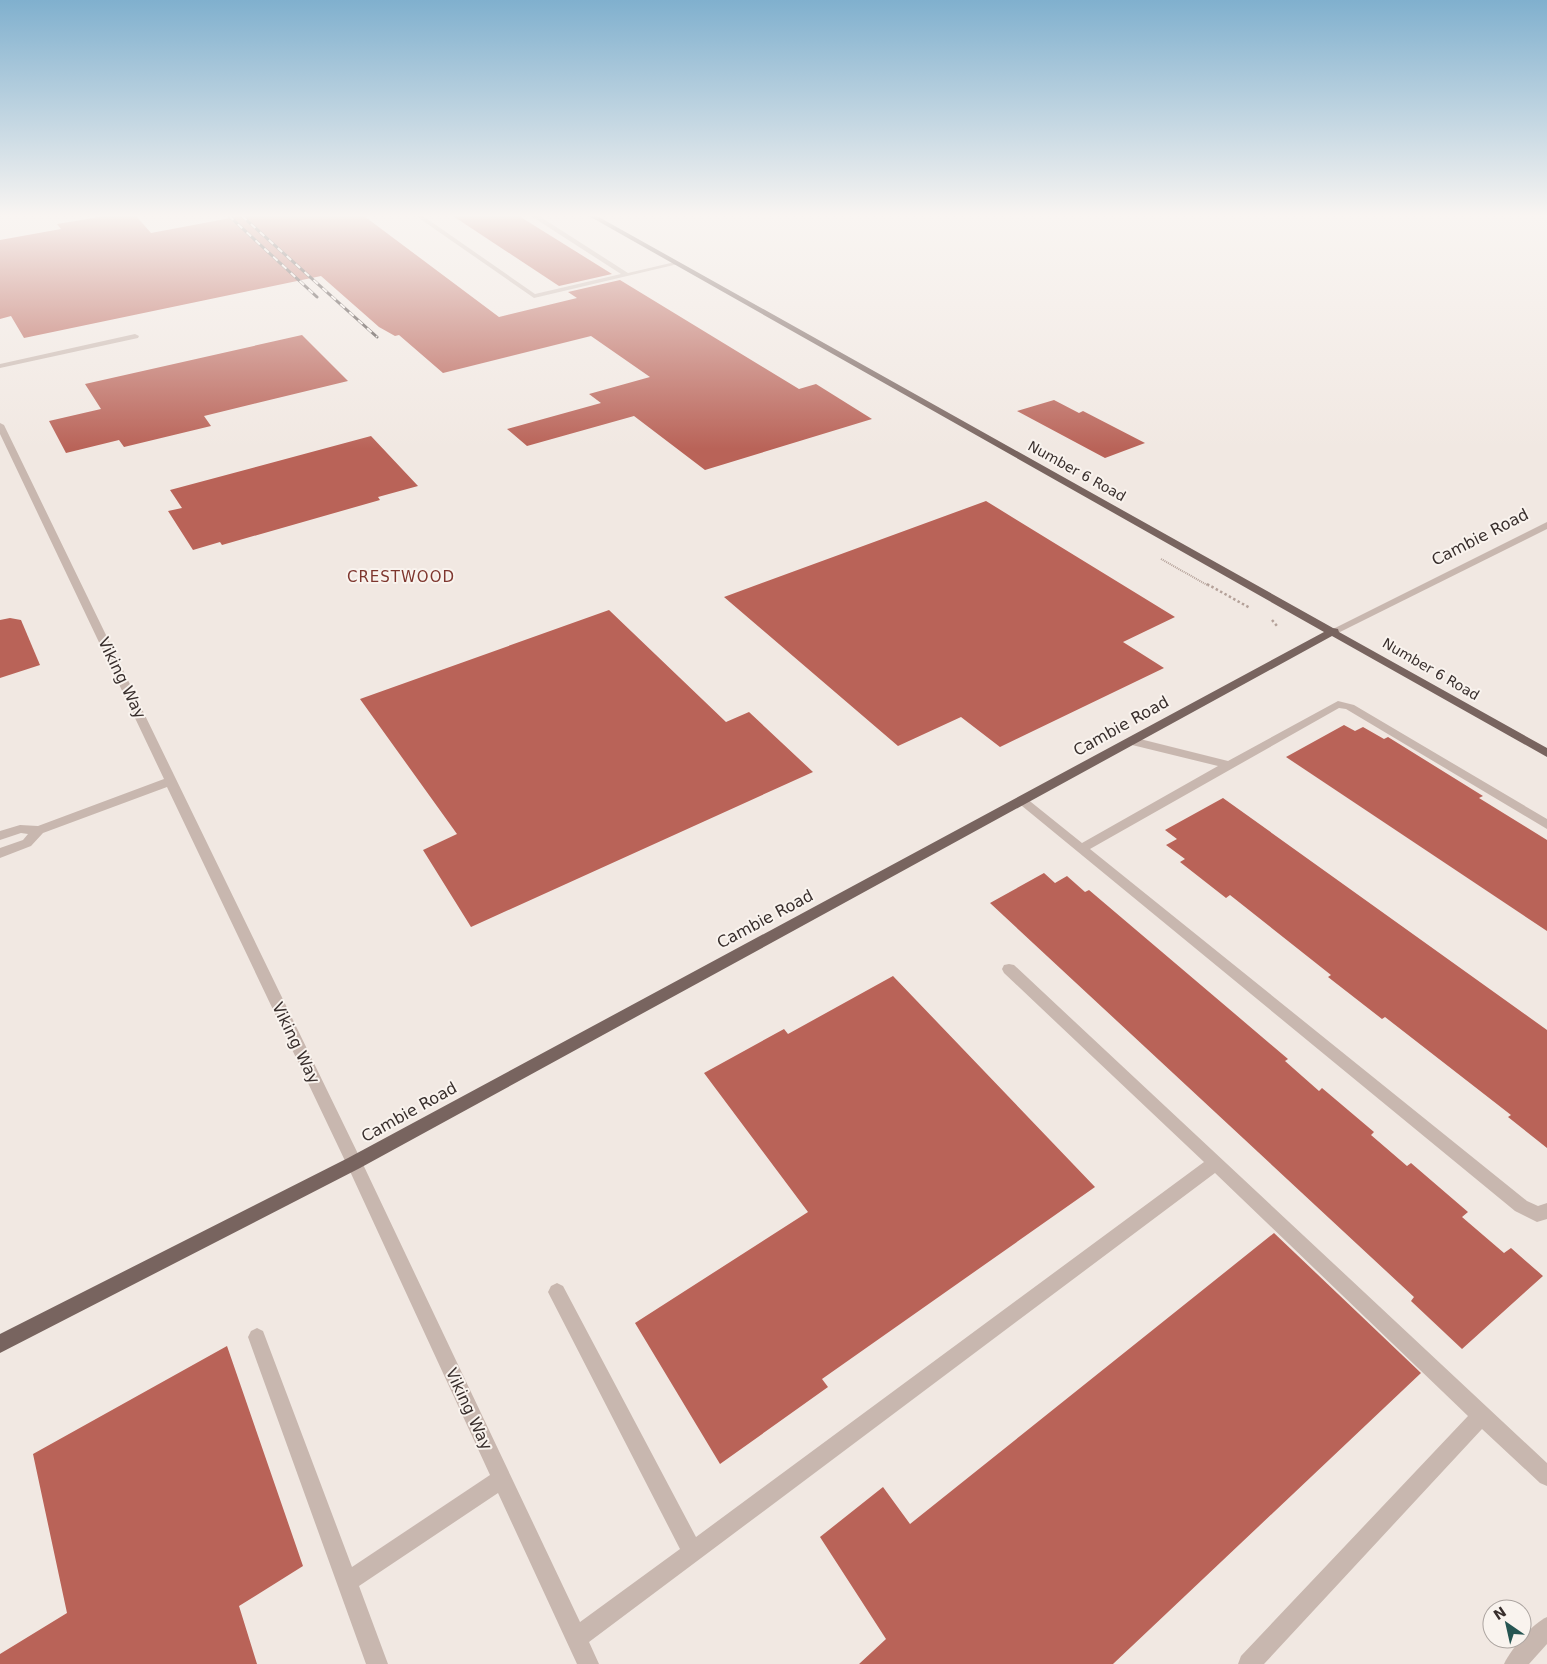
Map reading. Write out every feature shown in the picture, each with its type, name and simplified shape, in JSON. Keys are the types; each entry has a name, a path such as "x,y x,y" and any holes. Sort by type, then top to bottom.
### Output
{"main road":[{"name":"Number 6 Road","path":"728,294 1334,631 1547,753"},
{"name":"Cambie Road","path":"0,1344 354,1163 1334,631"}],"street":[{"path":"531,294 534,296 544,294"},
{"path":"0,366 135,336"},
{"name":"Viking Way","path":"0,425 354,1163 588,1664"},
{"name":"Cambie Road","path":"1334,631 1547,525"},
{"path":"1082,848 1338,704 1343,704 1547,825"},
{"path":"1132,741 1229,765"},
{"path":"0,836 20,829 39,830 171,781"},
{"path":"1022,801 1521,1206 1537,1214 1547,1211"},
{"path":"0,853 26,843 39,830"},
{"path":"1009,969 1216,1162 1481,1416 1547,1476"},
{"path":"576,1638 1216,1162"},
{"path":"557,1292 692,1551"},
{"path":"257,1337 377,1664"},
{"path":"1249,1664 1481,1416"},
{"path":"347,1582 502,1479"},
{"path":"1515,1664 1547,1628"}],"building":[{"path":"0,294 236,294 24,338 11,316 0,319"},
{"path":"341,294 468,294 499,317 577,298 570,294 642,294 799,389 816,384 872,419 705,470 634,416 527,446 507,429 601,403 589,394 650,377 591,336 443,373 399,335 395,336 379,327"},
{"path":"302,335 348,381 204,416 211,426 124,447 119,440 66,453 49,421 101,409 85,384"},
{"path":"1054,400 1079,413 1083,411 1145,443 1105,458 1017,411"},
{"path":"371,436 418,486 378,497 380,500 222,545 220,542 193,550 168,511 182,508 170,490"},
{"path":"986,501 1175,617 1123,642 1164,668 1000,747 961,717 898,746 724,597"},
{"path":"609,610 726,722 749,712 813,772 471,927 423,850 457,834 360,699"},
{"path":"10,618 21,620 40,665 0,678 0,620"},
{"path":"1344,725 1355,731 1363,727 1384,739 1388,737 1483,796 1479,798 1547,840 1547,931 1286,757"},
{"path":"1223,798 1547,1030 1547,1148 1508,1117 1511,1115 1385,1017 1382,1019 1328,977 1331,975 1230,895 1226,898 1180,862 1185,859 1166,845 1177,839 1165,830"},
{"path":"1044,873 1055,883 1067,876 1085,892 1089,890 1288,1059 1285,1061 1319,1091 1322,1088 1374,1132 1371,1135 1407,1166 1411,1163 1468,1212 1462,1217 1504,1253 1511,1248 1543,1276 1462,1349 1411,1301 1414,1297 990,903"},
{"path":"893,976 1095,1187 822,1379 828,1387 720,1464 635,1323 808,1212 704,1073 784,1029 788,1034"},
{"path":"1274,1233 1421,1373 1113,1664 859,1664 886,1639 820,1537 883,1487 910,1524"},
{"path":"227,1346 303,1566 239,1606 257,1664 0,1664 0,1654 67,1613 33,1454"}],"railway":[{"path":"313,294 317,297"},
{"path":"329,294 377,337"}],"district":[{"name":"CRESTWOOD","path":"401,577"}]}
